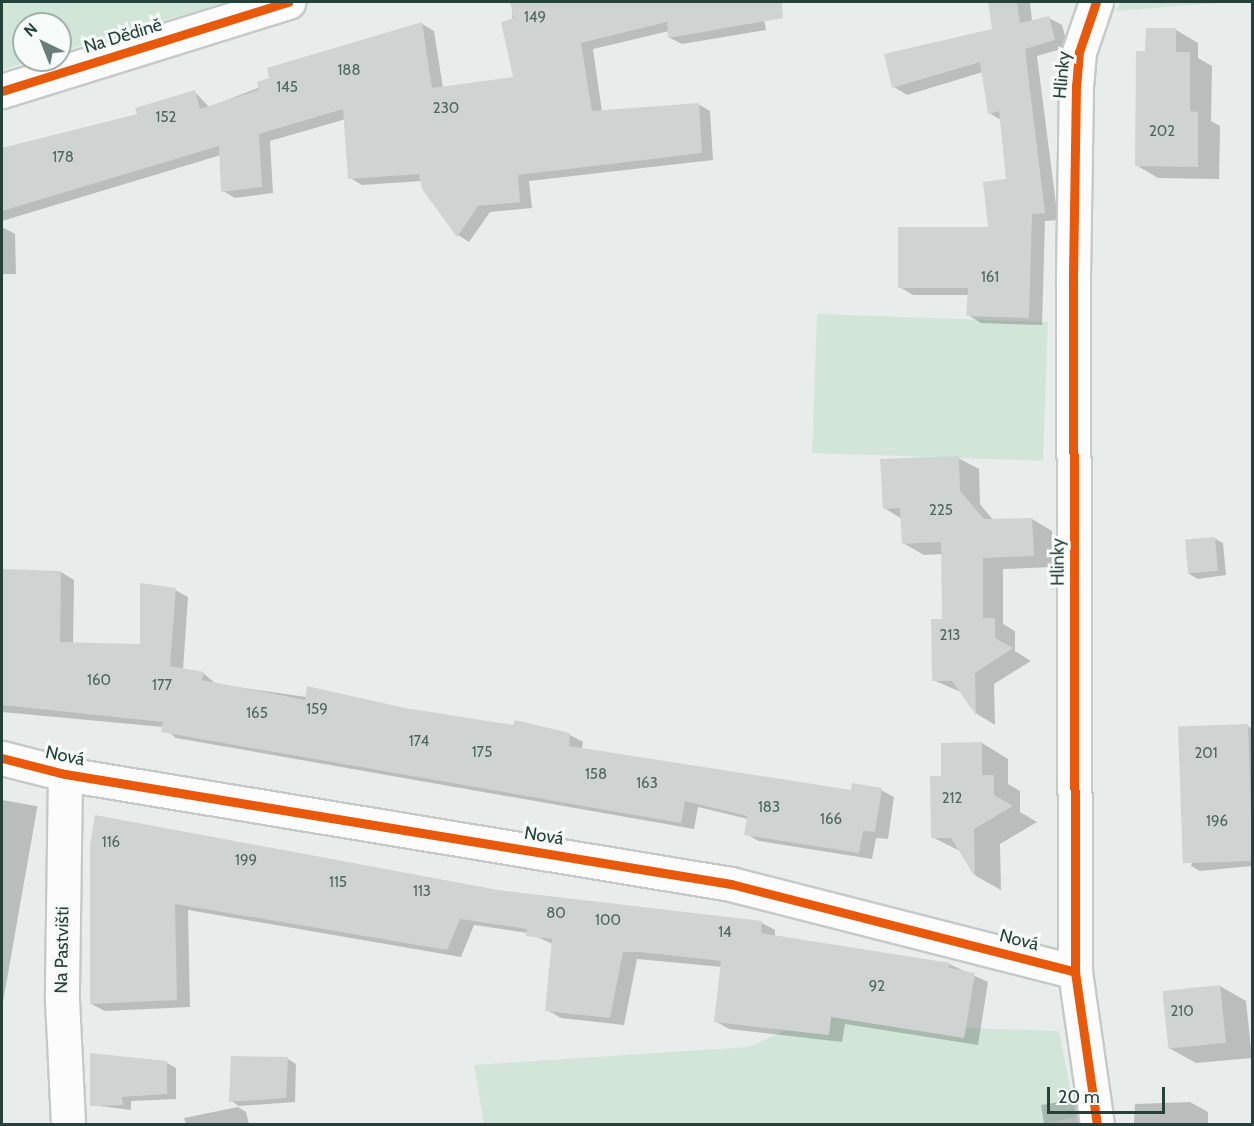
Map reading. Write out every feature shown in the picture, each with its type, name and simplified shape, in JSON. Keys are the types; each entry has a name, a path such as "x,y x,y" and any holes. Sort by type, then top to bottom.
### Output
{"street":[{"name":"Na Dědině","path":"2,91 288,2"},
{"name":"Hlinky","path":"1096,2 1079,52 1074,154 1075,972 1097,1125"},
{"name":"Nová","path":"2,758 65,774 731,884 1075,972"},
{"name":"Na Pastvišti","path":"65,774 62,1000 68,1125"}],"green space":[{"path":"2,2 226,2 72,48 72,12 12,12 12,67 2,70"},
{"path":"1121,2 1231,2 1116,11"},
{"path":"817,314 1048,322 1043,461 812,453"},
{"path":"831,1017 964,1038 966,1028 1059,1031 1076,1117 1042,1124 484,1124 474,1065 748,1047 787,1030 828,1035"}],"building":[{"path":"510,2 782,2 783,18 668,38 667,22 581,43 592,111 699,103 702,153 518,175 520,202 478,206 457,237 422,189 419,174 348,179 343,109 259,134 262,187 221,192 219,146 2,211 2,148 137,114 135,108 195,90 200,109 259,90 257,82 269,78 267,68 422,22 432,88 513,77 501,22 514,18"},
{"path":"988,2 1017,2 1020,23 1049,16 1055,40 1025,49 1045,213 1032,214 1029,318 966,316 968,288 898,288 898,227 988,227 983,182 1006,179 999,111 988,114 980,62 892,88 884,54 992,29"},
{"path":"1146,28 1176,28 1176,52 1190,52 1190,111 1198,112 1198,167 1135,166 1136,51 1145,51"},
{"path":"959,456 960,491 984,519 1032,518 1034,556 983,558 983,618 995,618 995,638 1013,648 975,673 976,715 952,681 932,681 931,619 942,619 941,542 902,544 900,508 883,509 880,459"},
{"path":"1215,537 1218,571 1188,573 1185,540"},
{"path":"3,569 61,571 60,642 140,644 140,583 176,588 170,666 204,672 202,680 305,700 307,686 405,708 513,725 515,720 570,733 569,746 851,790 852,783 882,788 875,832 863,831 859,853 744,835 747,816 685,801 681,823 161,732 163,722 2,705"},
{"path":"1248,724 1252,861 1183,863 1178,726"},
{"path":"982,742 982,775 994,775 994,795 1013,806 974,829 975,877 951,838 931,838 930,776 941,776 941,743"},
{"path":"95,815 498,890 762,921 761,933 950,963 949,968 975,973 964,1038 831,1017 829,1035 714,1022 721,961 640,952 623,952 610,1018 545,1011 552,939 526,936 527,929 460,919 447,950 175,904 177,1000 90,1004 90,845"},
{"path":"1220,985 1226,1043 1168,1049 1162,991"},
{"path":"90,1053 167,1061 167,1094 122,1097 123,1105 90,1106"},
{"path":"231,1056 288,1057 286,1098 229,1102"}],"cycle path":[{"path":"2,91 288,2"},
{"path":"1096,2 1079,52 1076,85 1073,283 1075,972 1097,1124"},
{"path":"2,758 65,774 731,884 1075,972"}]}
